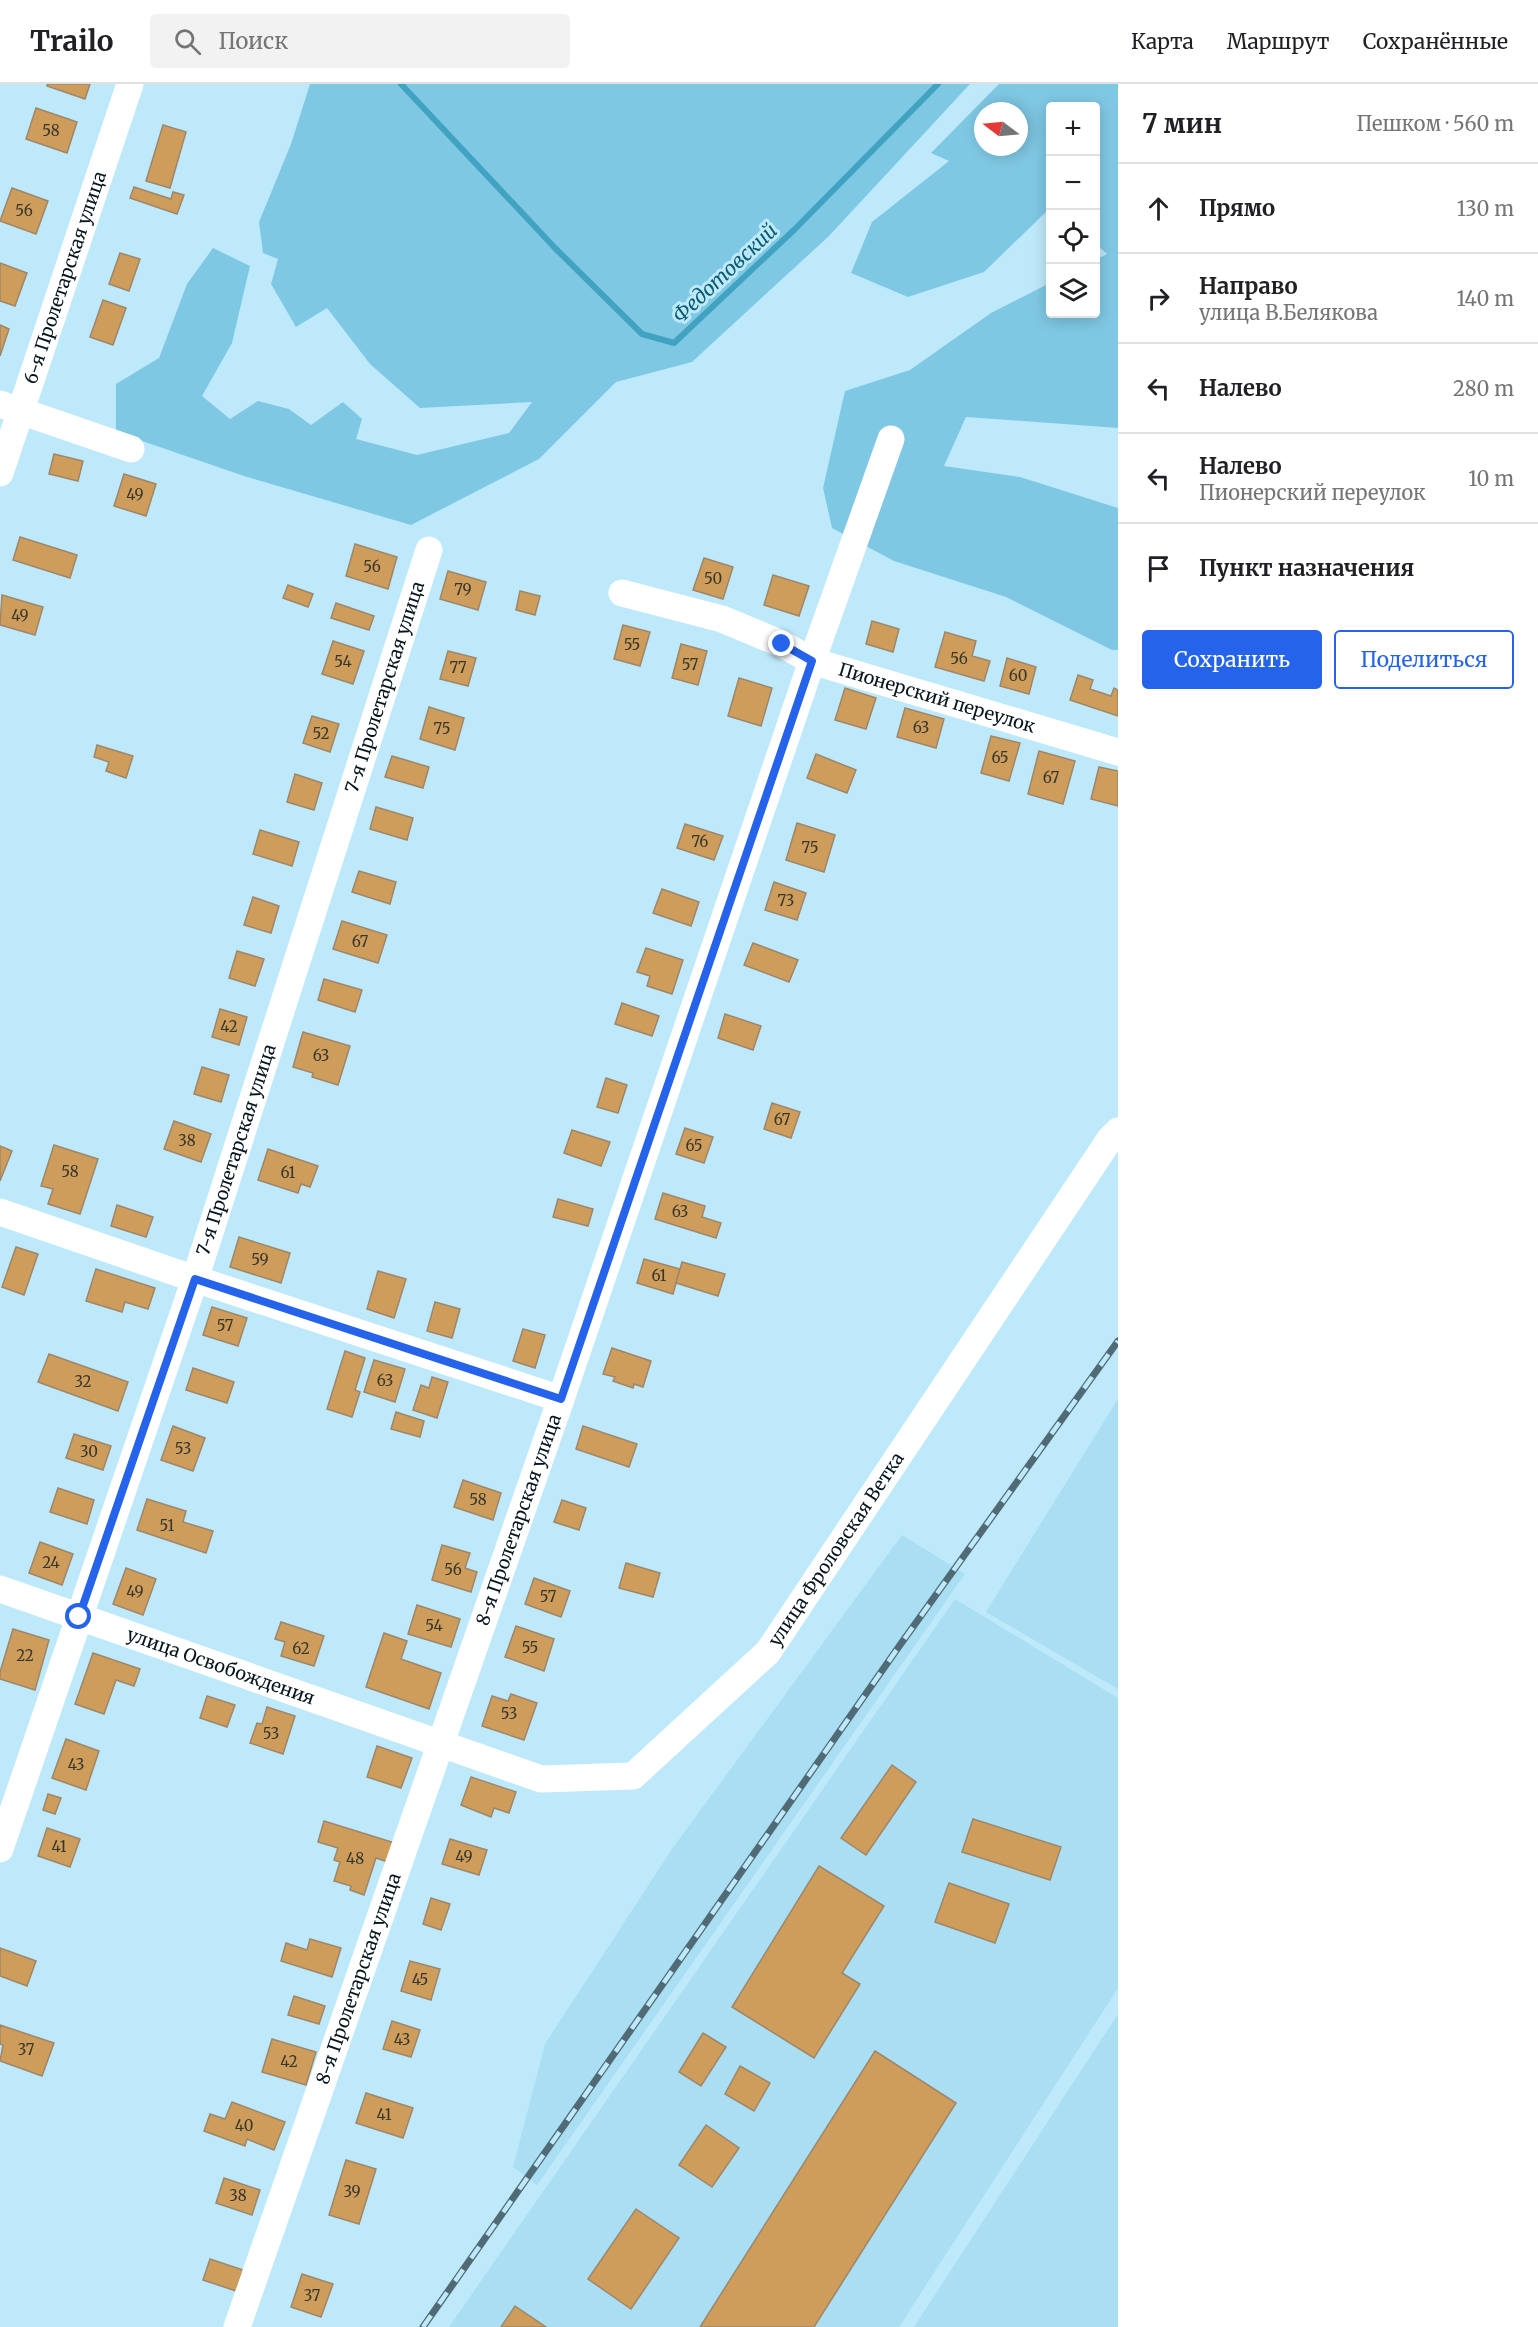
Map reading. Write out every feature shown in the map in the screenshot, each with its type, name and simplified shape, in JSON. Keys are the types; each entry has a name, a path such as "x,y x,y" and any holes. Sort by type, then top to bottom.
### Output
{"street":[{"name":"6-я Пролетарская улица","path":"0,473 10,407 130,84"},
{"path":"10,407 131,449"},
{"name":"8-я Пролетарская улица","path":"237,2327 561,1399 812,661 891,439"},
{"name":"7-я Пролетарская улица","path":"0,1849 195,1279 429,550"},
{"name":"Пионерский переулок","path":"622,593 722,619 782,644 812,661 1118,752"},
{"name":"улица Фроловская Ветка","path":"440,1745 541,1779 633,1776 768,1652 1118,1131"},
{"path":"0,1212 195,1279 561,1399"},
{"name":"улица Освобождения","path":"0,1589 440,1745"}],"shaded area":[{"path":"310,84 970,84 829,236 692,362 616,382 539,459 411,525 244,476 116,432 116,384 159,358 187,284 213,248 250,266 232,343 202,396 230,419 258,401 289,409 311,425 343,402 362,419 356,439 417,455 509,433 532,402 420,408 370,364 327,308 296,327 271,284 278,259 263,253 259,222 291,144"},
{"path":"999,84 1118,84 1118,428 966,417 944,466 1020,477 1118,508 1118,650 1112,650 1006,597 894,561 832,528 823,488 845,391 910,370 991,313 1046,285 1046,318 1100,318 1100,258 1107,254 1100,248 1100,102 1046,102 1046,212 984,272 908,297 851,273 872,222 949,161 931,153 974,109 974,156 1028,156 1028,102 981,102"},
{"path":"1118,1399 1118,1689 986,1612"},
{"path":"902,1535 965,1574 537,2185 513,2167 545,2044 672,1849"},
{"path":"955,1599 1118,1698 1118,1988 899,2327 449,2327"},
{"path":"1118,2014 1118,2327 914,2327 1084,2066"}],"building":[{"path":"47,84 90,84 85,99 47,86"},
{"path":"36,108 77,122 67,153 26,139"},
{"path":"163,125 186,132 170,188 146,181"},
{"path":"134,187 171,199 173,192 184,195 177,214 130,198"},
{"path":"12,188 48,201 36,234 0,221"},
{"path":"120,253 140,259 129,291 109,284"},
{"path":"0,263 27,273 15,306 0,301"},
{"path":"103,300 126,308 113,345 90,337"},
{"path":"0,325 9,329 0,356"},
{"path":"54,454 83,461 78,481 49,474"},
{"path":"124,474 156,484 146,516 114,506"},
{"path":"20,537 77,555 70,578 13,560"},
{"path":"355,544 397,557 388,589 346,576"},
{"path":"704,558 733,567 723,599 693,590"},
{"path":"448,571 486,582 478,610 440,599"},
{"path":"773,575 809,586 799,616 764,605"},
{"path":"288,585 313,594 308,607 283,598"},
{"path":"520,591 540,596 535,615 516,610"},
{"path":"2,595 43,607 35,635 0,625"},
{"path":"336,603 374,616 369,630 331,618"},
{"path":"872,621 899,629 893,652 866,644"},
{"path":"623,625 650,632 640,666 614,659"},
{"path":"945,632 976,641 972,656 990,661 984,681 935,667"},
{"path":"333,641 364,651 353,684 322,674"},
{"path":"681,644 707,651 698,685 672,678"},
{"path":"448,651 476,658 468,686 440,679"},
{"path":"1007,658 1036,667 1029,694 1000,686"},
{"path":"1078,675 1093,680 1090,689 1111,696 1114,688 1118,690 1118,716 1070,700"},
{"path":"739,678 772,688 761,726 728,716"},
{"path":"845,688 876,698 866,729 835,720"},
{"path":"429,707 464,718 455,750 420,739"},
{"path":"905,708 944,719 936,748 897,737"},
{"path":"312,716 339,724 330,752 303,743"},
{"path":"991,736 1020,743 1009,781 981,773"},
{"path":"97,745 133,756 126,778 106,771 109,762 94,757"},
{"path":"1039,751 1075,761 1063,804 1028,794"},
{"path":"816,754 856,770 847,793 807,778"},
{"path":"392,756 429,767 423,788 385,777"},
{"path":"1099,767 1118,771 1118,806 1091,799"},
{"path":"295,774 322,783 314,810 287,802"},
{"path":"376,807 413,818 407,840 370,829"},
{"path":"797,823 835,835 824,872 786,860"},
{"path":"685,824 723,836 714,860 677,848"},
{"path":"260,830 299,842 292,866 253,854"},
{"path":"359,871 396,882 390,904 352,892"},
{"path":"774,882 806,893 797,920 765,910"},
{"path":"662,889 699,902 691,926 653,913"},
{"path":"253,897 279,906 271,933 244,925"},
{"path":"342,921 387,935 378,963 333,949"},
{"path":"753,943 798,960 789,982 744,965"},
{"path":"646,948 683,960 672,994 647,986 650,976 637,972"},
{"path":"237,951 264,959 255,986 229,978"},
{"path":"324,979 362,990 355,1012 318,1000"},
{"path":"622,1003 659,1016 652,1036 615,1024"},
{"path":"220,1009 247,1017 239,1045 212,1037"},
{"path":"725,1014 761,1026 753,1050 718,1038"},
{"path":"303,1032 350,1046 338,1085 312,1077 313,1073 293,1067"},
{"path":"202,1067 229,1075 221,1102 194,1094"},
{"path":"606,1078 627,1085 618,1113 597,1107"},
{"path":"772,1103 800,1112 791,1138 764,1129"},
{"path":"174,1121 211,1134 201,1162 164,1149"},
{"path":"685,1128 713,1137 704,1163 676,1154"},
{"path":"572,1130 610,1142 601,1166 564,1153"},
{"path":"54,1145 98,1159 80,1214 48,1204 53,1189 41,1186"},
{"path":"0,1146 12,1151 0,1181"},
{"path":"268,1149 318,1166 310,1187 301,1184 298,1193 258,1180"},
{"path":"663,1193 705,1206 702,1217 721,1223 716,1238 655,1219"},
{"path":"558,1199 593,1209 588,1226 553,1217"},
{"path":"117,1205 153,1217 146,1237 111,1226"},
{"path":"239,1237 290,1253 281,1283 230,1267"},
{"path":"16,1247 38,1254 24,1295 2,1287"},
{"path":"644,1259 680,1269 673,1294 637,1283"},
{"path":"682,1262 725,1274 718,1296 676,1283"},
{"path":"96,1269 155,1288 148,1309 125,1302 122,1312 86,1301"},
{"path":"378,1271 406,1279 394,1318 367,1309"},
{"path":"435,1302 460,1309 452,1338 427,1331"},
{"path":"212,1307 247,1318 238,1346 203,1335"},
{"path":"523,1329 545,1335 535,1368 513,1361"},
{"path":"612,1348 651,1361 643,1387 634,1384 633,1388 613,1381 615,1377 603,1374"},
{"path":"345,1351 365,1358 355,1390 360,1392 352,1417 327,1409"},
{"path":"49,1354 128,1382 118,1411 38,1382"},
{"path":"374,1360 405,1369 395,1402 364,1392"},
{"path":"193,1368 234,1382 227,1403 186,1390"},
{"path":"432,1377 448,1382 437,1418 413,1410 421,1385 429,1388"},
{"path":"396,1412 424,1421 420,1437 391,1429"},
{"path":"173,1426 205,1438 193,1471 161,1460"},
{"path":"583,1426 637,1444 629,1467 576,1449"},
{"path":"74,1434 111,1446 103,1470 66,1458"},
{"path":"463,1480 501,1493 493,1520 454,1507"},
{"path":"58,1488 94,1500 87,1524 50,1512"},
{"path":"147,1499 186,1511 183,1522 213,1531 206,1553 137,1530"},
{"path":"562,1500 586,1508 579,1530 554,1522"},
{"path":"40,1542 73,1554 62,1585 29,1573"},
{"path":"442,1545 470,1553 465,1568 477,1572 471,1592 432,1580"},
{"path":"626,1563 660,1573 653,1597 619,1588"},
{"path":"126,1568 156,1579 143,1615 113,1604"},
{"path":"534,1578 570,1591 561,1617 525,1604"},
{"path":"417,1605 460,1619 451,1647 408,1634"},
{"path":"281,1622 324,1636 314,1666 281,1656 285,1642 275,1639"},
{"path":"516,1626 554,1639 544,1671 505,1657"},
{"path":"13,1629 49,1640 35,1690 0,1679"},
{"path":"384,1633 407,1641 401,1659 441,1673 429,1709 366,1687"},
{"path":"93,1653 140,1669 134,1686 116,1680 104,1714 75,1704"},
{"path":"511,1694 537,1703 524,1740 482,1726 492,1696 508,1701"},
{"path":"207,1696 235,1705 227,1727 200,1718"},
{"path":"267,1707 295,1716 283,1754 250,1743 257,1723 262,1724"},
{"path":"66,1739 99,1751 86,1790 52,1778"},
{"path":"377,1746 412,1758 401,1788 367,1777"},
{"path":"892,1765 916,1782 866,1855 841,1838"},
{"path":"471,1777 516,1792 509,1813 494,1808 491,1817 461,1805"},
{"path":"48,1794 61,1798 55,1814 43,1810"},
{"path":"973,1819 1061,1847 1050,1880 962,1852"},
{"path":"324,1821 398,1844 391,1863 376,1858 364,1895 350,1890 351,1886 334,1881 340,1862 334,1860 338,1848 318,1842"},
{"path":"47,1828 80,1839 70,1867 38,1856"},
{"path":"450,1839 487,1850 479,1875 442,1864"},
{"path":"819,1866 884,1906 842,1973 860,1984 814,2058 732,2007"},
{"path":"949,1883 1009,1904 995,1943 935,1922"},
{"path":"431,1898 450,1904 441,1930 423,1924"},
{"path":"310,1939 341,1948 332,1977 281,1961 286,1943 307,1950"},
{"path":"0,1948 36,1961 27,1986 0,1976"},
{"path":"410,1961 440,1969 431,2000 401,1991"},
{"path":"294,1996 325,2006 319,2024 288,2015"},
{"path":"392,2021 420,2030 411,2057 383,2049"},
{"path":"0,2025 54,2043 42,2076 0,2061 3,2045 0,2044"},
{"path":"703,2033 726,2047 701,2086 679,2072"},
{"path":"272,2039 316,2052 306,2085 262,2072"},
{"path":"875,2051 956,2103 814,2327 700,2327"},
{"path":"740,2066 770,2083 754,2111 725,2094"},
{"path":"366,2093 413,2108 403,2138 356,2123"},
{"path":"232,2102 285,2122 274,2150 247,2139 245,2146 204,2131 210,2114 225,2119"},
{"path":"706,2125 739,2148 712,2187 679,2165"},
{"path":"346,2160 376,2169 359,2224 329,2215"},
{"path":"224,2178 260,2190 252,2215 216,2203"},
{"path":"636,2209 679,2238 631,2309 588,2279"},
{"path":"210,2259 243,2270 236,2291 203,2280"},
{"path":"302,2274 333,2284 321,2317 291,2307"},
{"path":"515,2306 546,2327 501,2327"}],"waterway":[{"name":"Федотовский","path":"401,84 555,248 642,334 674,343 794,230 938,84"}],"railway":[{"path":"423,2327 900,1645 1118,1341"}],"route":[{"path":"79,1617 195,1279 561,1399 812,661 782,644"}]}
